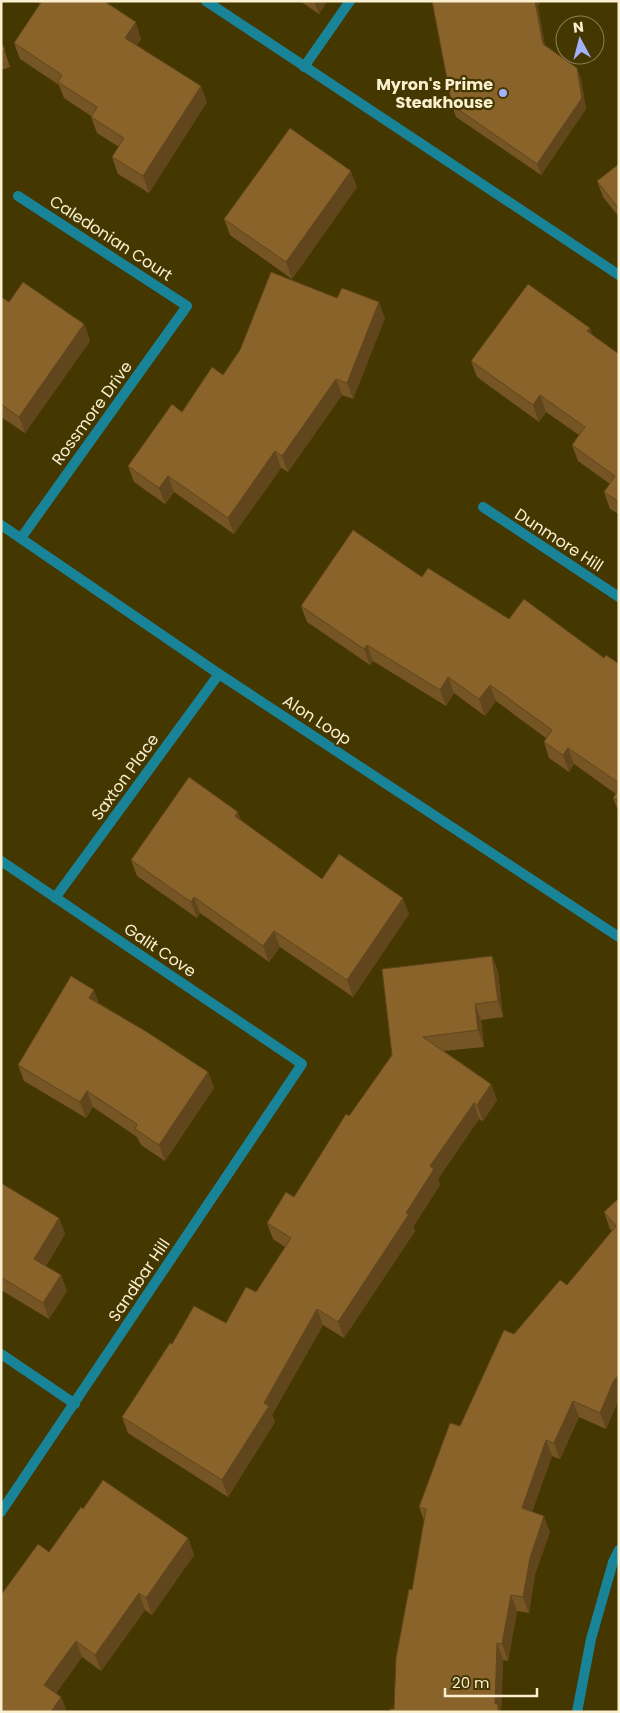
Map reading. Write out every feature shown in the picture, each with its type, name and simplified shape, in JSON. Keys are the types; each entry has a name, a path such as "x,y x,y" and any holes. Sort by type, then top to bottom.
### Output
{"street":[{"path":"206,1 619,275"},
{"path":"304,67 350,1"},
{"name":"Caledonian Court","path":"18,196 187,306"},
{"name":"Rossmore Drive","path":"21,538 187,306"},
{"name":"Dunmore Hill","path":"483,507 619,597"},
{"name":"Alon Loop","path":"1,525 220,674 619,937"},
{"name":"Saxton Place","path":"56,898 220,674"},
{"name":"Galit Cove","path":"1,861 302,1064"},
{"name":"Sandbar Hill","path":"1,1512 302,1064"},
{"path":"1,1354 74,1404"},
{"path":"577,1712 591,1639 613,1562 619,1550"}],"building":[{"path":"42,1 104,1 136,22 125,38 201,86 143,176 112,157 124,138 91,117 97,107 58,82 62,75 14,43"},
{"path":"432,1 535,1 543,44 555,52 555,65 573,65 577,68 582,98 537,164 452,105"},
{"path":"1,41 5,50 1,51"},
{"path":"290,128 351,171 286,262 224,219"},
{"path":"619,164 619,209 597,181"},
{"path":"271,272 337,298 342,288 379,302 347,383 336,379 282,456 275,451 228,518 168,476 159,488 128,466 172,404 182,412 212,367 223,375 240,350"},
{"path":"23,282 84,324 19,417 1,404 1,297 9,302"},
{"path":"528,284 590,328 587,331 619,354 619,502 604,492 615,476 572,445 585,427 540,395 533,405 471,361"},
{"path":"353,530 422,577 428,568 509,619 524,599 604,658 606,655 619,664 619,783 568,748 563,755 544,742 552,730 490,685 479,699 448,677 440,690 367,645 364,649 301,606"},
{"path":"189,777 238,812 235,816 322,879 339,854 403,898 347,980 274,931 263,946 194,897 191,902 131,860"},
{"path":"619,789 619,801 613,798"},
{"path":"492,956 498,1001 475,1004 478,1030 423,1037 491,1084 477,1105 474,1103 430,1166 434,1169 406,1213 409,1214 338,1322 317,1309 264,1403 269,1406 222,1480 122,1417 170,1343 172,1344 194,1306 226,1323 246,1287 256,1292 291,1238 267,1223 286,1192 294,1197 346,1114 349,1116 392,1055 382,969"},
{"path":"71,976 94,990 89,998 147,1032 208,1072 159,1145 135,1129 137,1124 87,1091 80,1102 18,1065"},
{"path":"1,1183 59,1218 34,1259 61,1275 43,1303 1,1277"},
{"path":"619,1198 619,1375 614,1380 600,1413 573,1401 554,1443 546,1440 522,1508 544,1516 530,1558 523,1597 511,1595 502,1644 497,1643 495,1704 498,1704 498,1712 390,1712 390,1709 394,1709 396,1658 409,1589 412,1590 426,1509 419,1507 450,1423 460,1426 504,1330 514,1334 560,1280 567,1285 616,1226 604,1212"},
{"path":"103,1480 188,1538 146,1598 139,1593 95,1655 76,1641 44,1685 61,1697 51,1712 1,1712 1,1595 38,1544 49,1552"}],"place":[{"name":"Myron's Prime Steakhouse","path":"503,93"}]}
